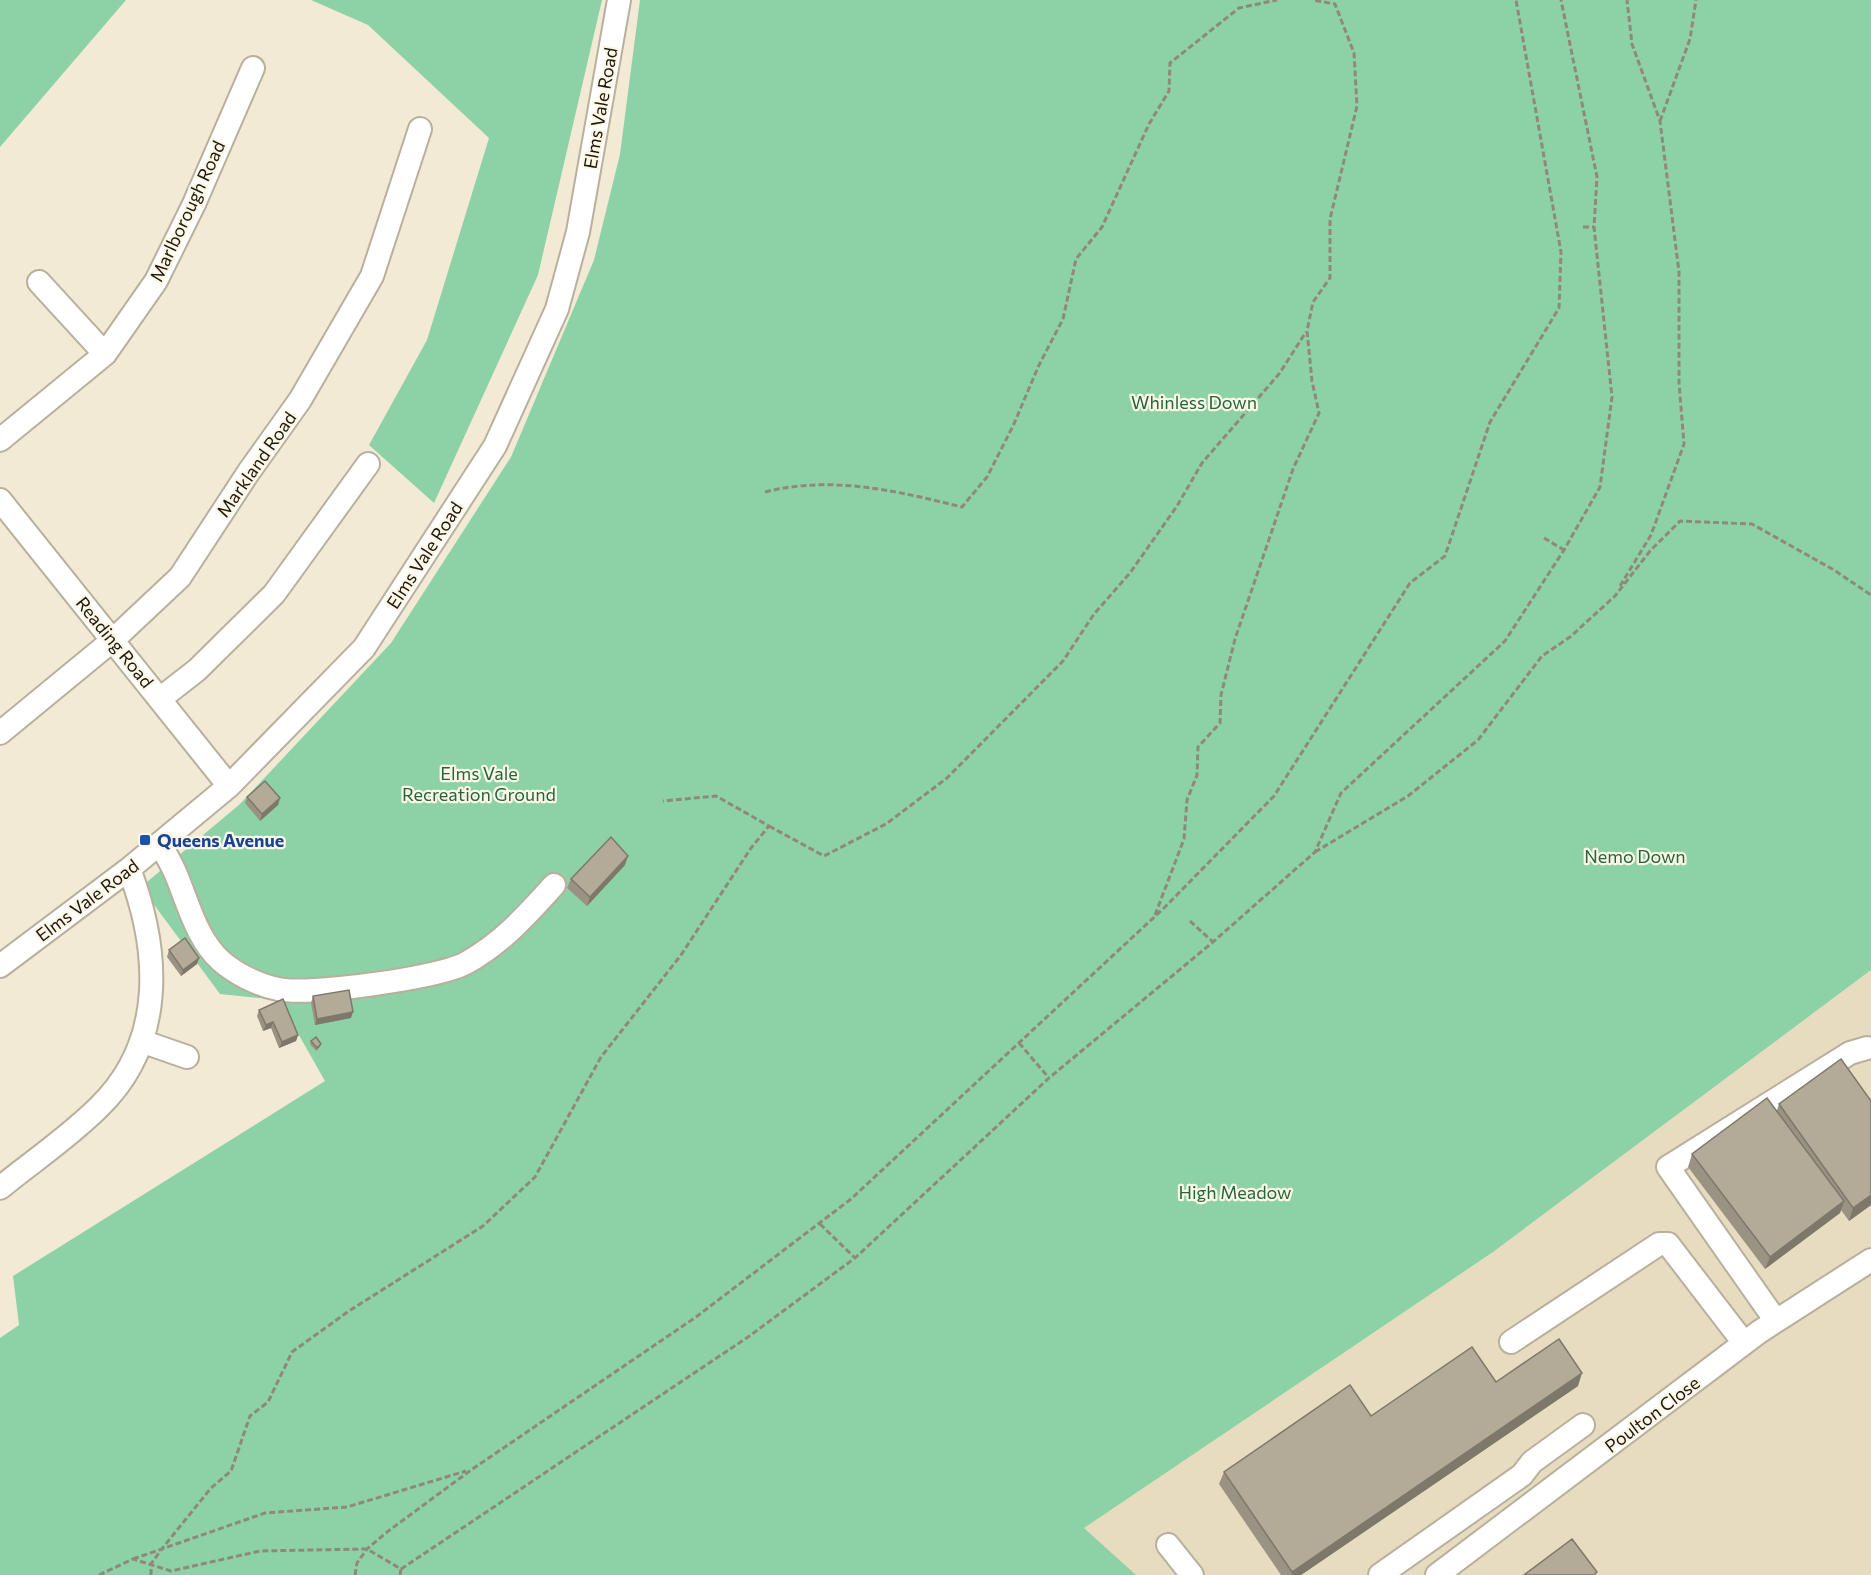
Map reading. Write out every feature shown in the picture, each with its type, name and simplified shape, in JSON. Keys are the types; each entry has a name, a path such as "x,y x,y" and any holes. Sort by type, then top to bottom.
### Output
{"street":[{"name":"Elms Vale Road","path":"0,966 129,869 228,786 364,648 495,446 557,309 578,232 619,0"},
{"name":"Marlborough Road","path":"0,440 105,354 156,282 194,204 253,69"},
{"name":"Markland Road","path":"0,733 113,640 180,577 248,472 300,400 372,276 420,129"},
{"path":"39,282 105,354"},
{"path":"161,699 197,670 274,594 368,464"},
{"name":"Reading Road","path":"2,508 161,699 228,786"},
{"path":"160,844 177,876 198,930 213,953 244,976 279,990 302,992 362,984 442,971 464,964 514,929 554,885"},
{"path":"0,1188 99,1107 119,1085 141,1041 150,1012 153,982 138,891 129,869"},
{"path":"141,1041 187,1057"},
{"path":"1776,1321 1668,1167 1850,1053 1867,1048"},
{"path":"1511,1342 1659,1244 1668,1244 1744,1343"},
{"name":"Poulton Close","path":"1437,1575 1744,1343 1871,1260"},
{"path":"1380,1575 1522,1475 1532,1462 1583,1425"},
{"path":"1168,1545 1192,1575"}],"path":[{"path":"1239,8 1240,0"},
{"path":"765,492 789,486 837,483 906,493 962,507 987,477 1013,426 1039,365 1063,319 1076,259 1102,227 1149,124 1169,91 1170,63 1239,8 1277,0"},
{"path":"1154,917 1184,839 1187,800 1197,775 1198,747 1220,723 1221,695 1235,639 1293,469 1319,413 1312,381 1307,331 1313,302 1330,278 1330,219 1357,106 1354,53 1335,4 1312,0"},
{"path":"355,1575 357,1563 367,1549 471,1470 696,1317 851,1199 1154,917 1274,796 1410,583 1445,556 1491,422 1559,308 1561,252 1516,0"},
{"path":"1315,852 1341,793 1505,641 1564,550 1600,487 1612,397 1594,227 1597,177 1561,0"},
{"path":"1615,596 1651,535 1684,444 1679,383 1679,272 1660,121 1632,44 1627,0"},
{"path":"1660,121 1690,39 1696,0"},
{"path":"1583,227 1594,227"},
{"path":"663,801 716,796 824,856 886,824 947,778 1063,662 1094,614 1130,573 1177,506 1202,463 1279,374 1307,331"},
{"path":"400,1575 401,1569 748,1337 855,1258 1049,1078 1213,942 1315,852 1408,796 1478,740 1542,656 1570,637 1615,596 1650,552 1680,521 1752,524 1834,570 1871,595"},
{"path":"1544,538 1564,550"},
{"path":"151,1575 152,1564 161,1550 211,1488 231,1472 250,1416 268,1402 292,1352 349,1311 483,1226 535,1177 601,1057 681,955 751,848 769,826"},
{"path":"1190,921 1213,942"},
{"path":"1019,1043 1049,1078"},
{"path":"820,1223 855,1258"},
{"path":"99,1575 134,1559 265,1513 347,1507 471,1470"},
{"path":"134,1559 171,1571 260,1551 367,1549 401,1569"}],"shaded area":[{"path":"1871,970 1871,1575 1136,1575 1083,1528 1493,1252"}],"green space":[{"path":"0,0 126,0 0,147"},
{"path":"311,0 602,0 538,275 434,503 369,445 427,340 489,138 368,25"},
{"path":"640,0 1871,0 1871,970 1493,1252 1084,1528 1136,1575 0,1575 0,1338 19,1325 13,1276 325,1081 279,1000 220,994 141,887 240,804 391,643 511,457 594,260 620,154"}],"building":[{"path":"265,781 280,798 262,814 247,797"},
{"path":"611,837 628,856 590,897 571,879"},
{"path":"185,938 199,958 183,970 169,950"},
{"path":"349,990 353,1012 317,1019 313,996"},
{"path":"283,999 298,1035 282,1042 273,1022 266,1025 259,1010"},
{"path":"316,1037 321,1044 317,1048 311,1041"},
{"path":"1841,1059 1871,1101 1871,1195 1853,1208 1779,1104"},
{"path":"1767,1098 1844,1201 1770,1257 1692,1154"},
{"path":"1559,1339 1582,1373 1292,1572 1224,1472 1350,1385 1371,1416 1472,1347 1496,1382"},
{"path":"1572,1539 1597,1572 1594,1575 1524,1575"}],"place":[{"name":"Queens Avenue","path":"145,840"}],"park label":[{"name":"Whinless Down","path":"1194,402"},
{"name":"Elms Vale Recreation Ground","path":"479,783"},
{"name":"Nemo Down","path":"1635,856"},
{"name":"High Meadow","path":"1235,1192"}]}
